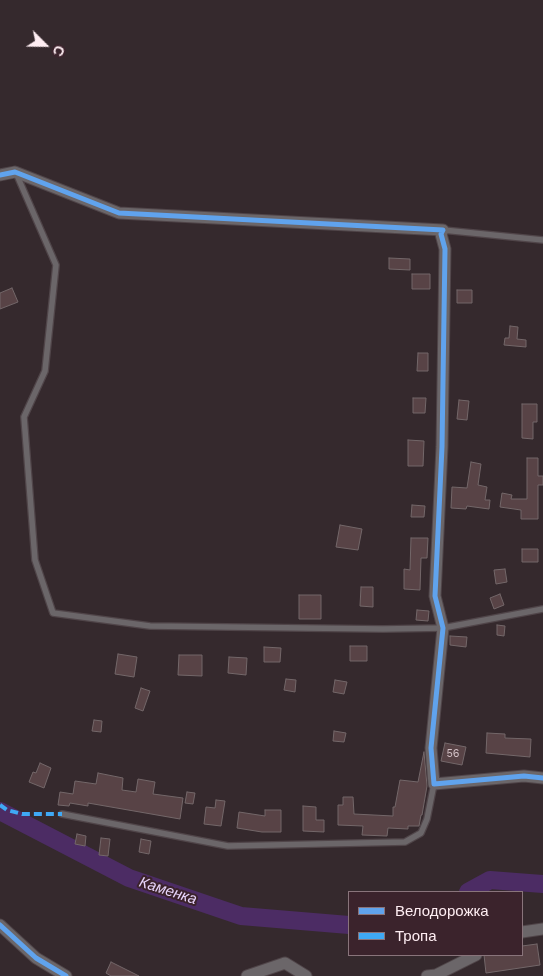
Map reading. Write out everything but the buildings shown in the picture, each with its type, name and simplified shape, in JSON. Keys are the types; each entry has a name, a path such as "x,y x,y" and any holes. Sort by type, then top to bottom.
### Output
{"street":[{"path":"0,175 15,172 119,212 443,230 441,234 445,249 442,447 435,596 443,628 431,748 434,784 524,776 543,778"},
{"path":"0,925 36,958 66,976"},
{"path":"523,932 543,929"},
{"path":"427,976 436,974 474,956"},
{"path":"247,976 285,963 306,976"}],"lane":[{"path":"15,172 56,266 45,371 24,417 35,560 53,613 150,626 443,628 543,609"},
{"path":"443,230 543,240"},
{"path":"62,814 228,846 406,842 421,833 427,819 434,784"}],"waterway":[{"name":"Каменка","path":"0,811 129,878 241,916 348,925"},
{"name":"Каменка","path":"470,891 490,880 543,884"}],"marked path":[{"path":"0,805 7,810 22,814 62,814"}],"cycle path":[{"path":"0,175 15,172 119,213 443,230 441,234 445,249 442,447 435,596 443,628 431,748 434,784 524,776 543,778"},
{"path":"0,925 36,958 66,976"}]}
